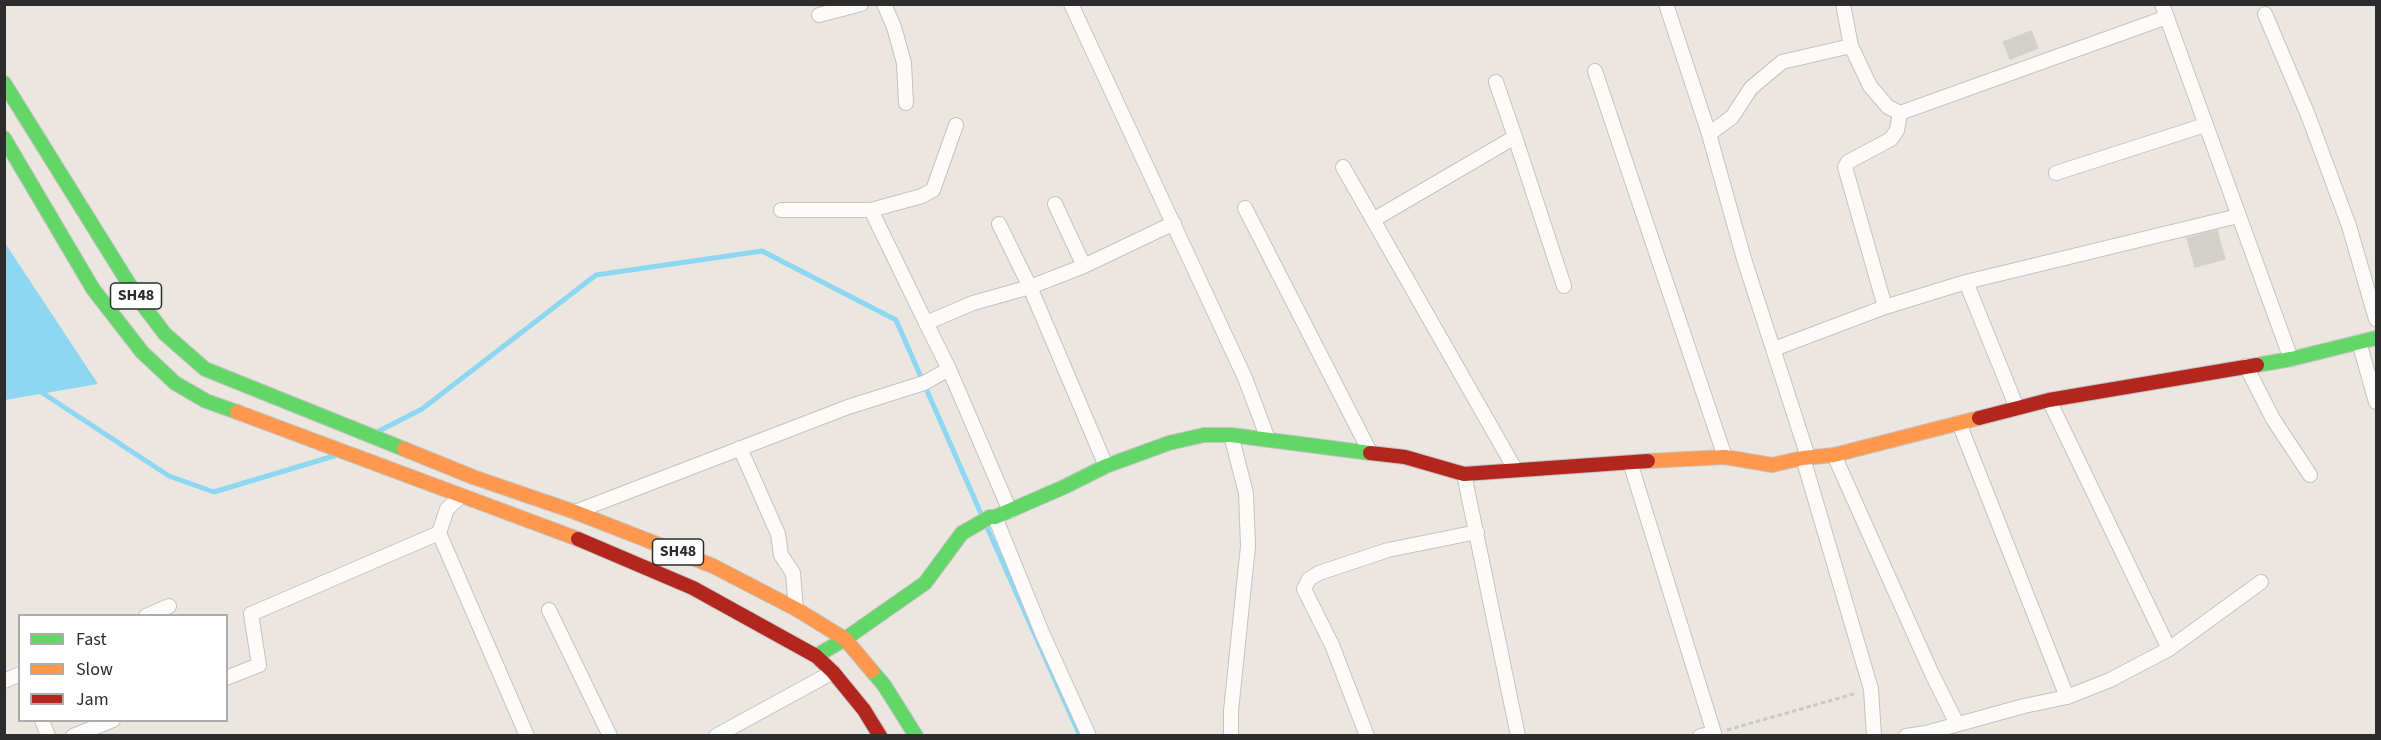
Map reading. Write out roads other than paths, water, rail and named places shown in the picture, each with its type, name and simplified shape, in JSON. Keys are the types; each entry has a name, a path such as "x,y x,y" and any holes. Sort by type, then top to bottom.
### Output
{"main road":[{"name":"SH48","path":"4,82 139,300 165,334 205,369 473,477 575,512 713,566 796,609 845,639 884,685 916,735"},
{"name":"SH48","path":"4,138 93,289 142,352 175,382 207,401 318,441 371,464 594,545 693,588 816,656 833,672 864,710 880,735"},
{"path":"816,656 845,639 925,583 962,532 990,517 1010,511 1106,466 1168,443 1204,435 1231,435 1405,457 1464,474 1725,457 1772,465 1834,455 2049,399 2291,359 2376,338"}],"street":[{"path":"819,15 861,4"},
{"path":"884,4 894,27 904,63 906,103"},
{"path":"1071,4 1245,378 1268,440"},
{"path":"1666,4 1709,134 1744,259 1774,349 1870,689 1874,735"},
{"path":"1844,4 1851,46 1870,86 1888,108 1900,112 2164,11 2291,359"},
{"path":"2265,14 2308,115 2349,226 2376,319"},
{"path":"1709,134 1732,117 1751,88 1782,62 1851,46"},
{"path":"1595,71 1725,457"},
{"path":"1496,82 1564,286"},
{"path":"1885,307 1845,167 1848,162 1891,139 1897,130 1900,112"},
{"path":"781,210 871,210 922,196 933,190 956,124"},
{"path":"2056,173 2205,125"},
{"path":"1372,219 1515,137"},
{"path":"1343,168 1515,469"},
{"path":"1054,204 1084,266"},
{"path":"1245,208 1370,452"},
{"path":"871,210 949,369 1010,511"},
{"path":"1774,349 1885,307 1966,282 2238,216"},
{"path":"926,323 973,303 1030,287 1084,266 1174,223"},
{"path":"999,224 1030,287 1106,466"},
{"path":"1966,282 2017,408"},
{"path":"2359,342 2376,402"},
{"path":"2246,366 2273,419 2310,475"},
{"path":"575,512 848,407 924,383 949,369"},
{"path":"2049,399 2169,650"},
{"path":"1959,423 2067,697"},
{"path":"1231,435 1246,493 1248,546 1231,711 1231,735"},
{"path":"740,448 778,534 781,555 793,573 796,609"},
{"path":"1834,455 1932,674 1957,724"},
{"path":"1630,462 1714,733 1700,735"},
{"path":"1464,474 1518,735"},
{"path":"461,496 447,509 439,533 527,735"},
{"path":"994,517 1043,635 1089,735"},
{"path":"1367,735 1332,645 1304,589 1309,579 1320,573 1388,550 1477,531"},
{"path":"228,677 259,665 251,614 439,533"},
{"path":"1906,735 1926,734 1957,724 2067,697 2110,680 2169,650 2261,582"},
{"path":"149,614 169,606"},
{"path":"549,610 610,735"},
{"path":"716,735 833,672"},
{"path":"4,681 18,675"},
{"path":"73,735 108,722"}],"water":[{"path":"5,243 98,384 5,400"}],"waterway":[{"path":"379,431 422,409 596,275 762,251 896,320 982,516"},
{"path":"38,390 169,476 214,492 334,456"},
{"path":"986,525 1080,736"}]}
